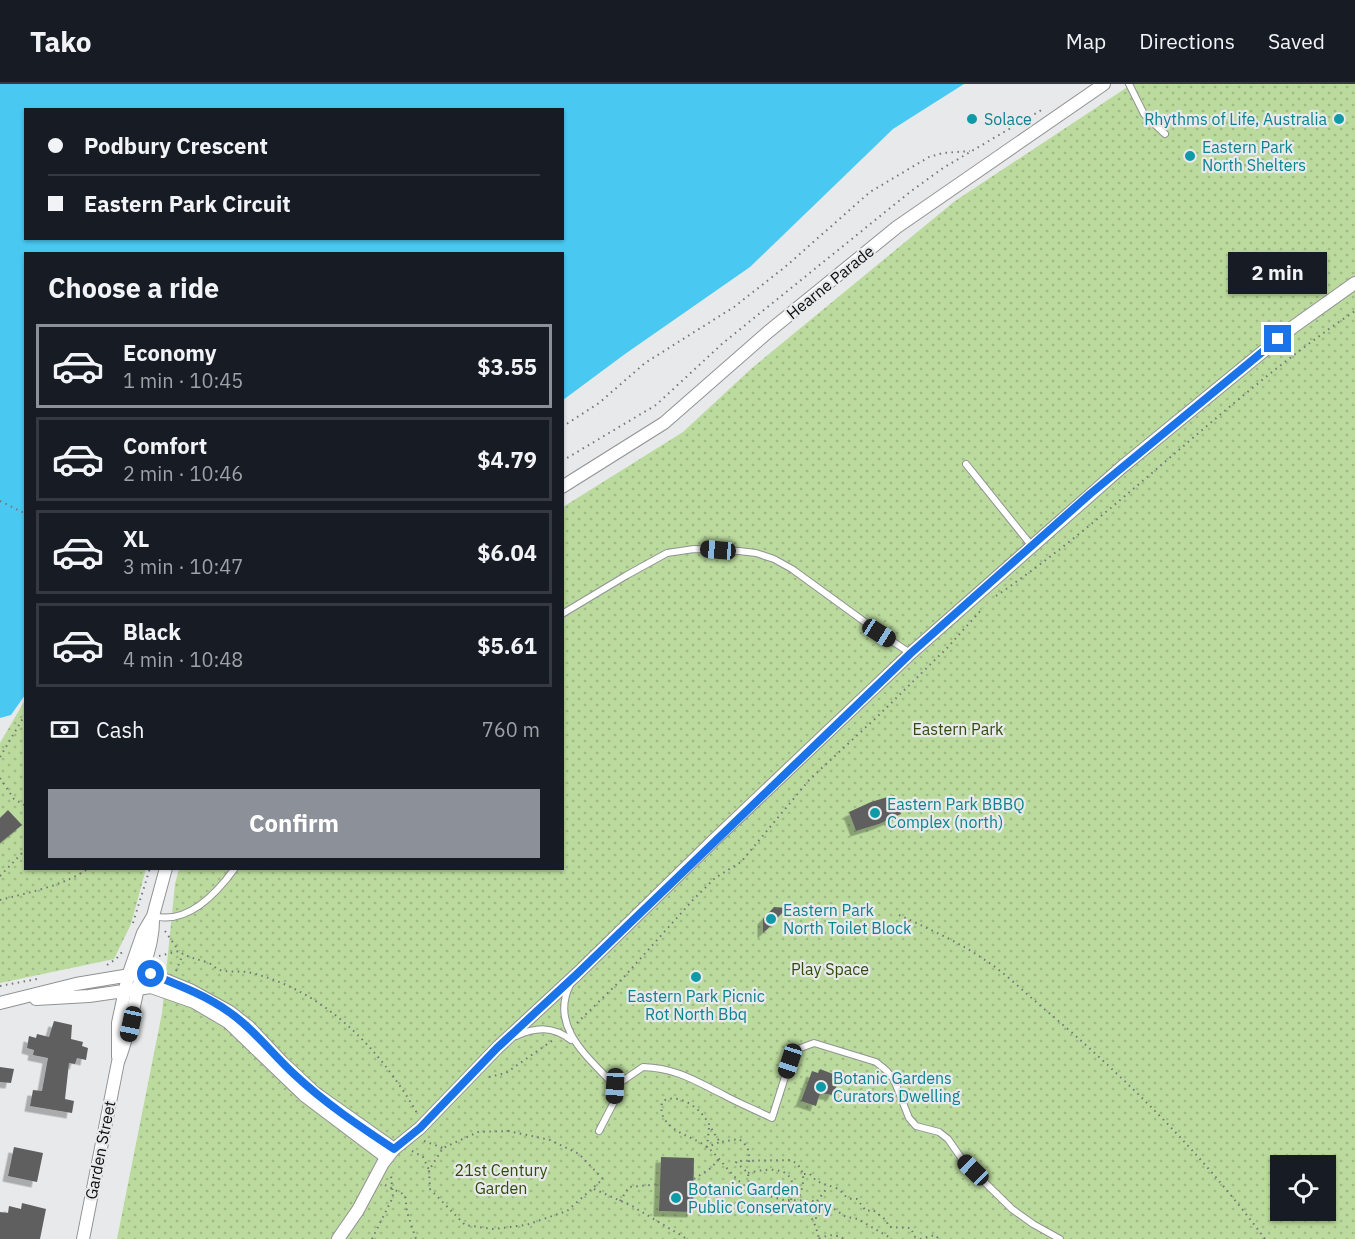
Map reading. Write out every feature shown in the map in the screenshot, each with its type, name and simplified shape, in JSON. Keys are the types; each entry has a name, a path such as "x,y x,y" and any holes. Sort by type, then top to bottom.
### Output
{"street":[{"name":"Hearne Parade","path":"564,486 664,423 768,332 897,226 1104,84"},
{"path":"338,1239 358,1210 372,1182 391,1158 497,1048 911,653 1098,487 1293,327 1355,283"},
{"path":"128,976 142,952 166,870"},
{"path":"142,952 142,973"},
{"path":"5,1002 76,984 142,973 151,974 190,990 230,1012 249,1027 315,1093 391,1158"},
{"name":"Garden Street","path":"83,1239 118,1062 128,1036 142,973"},
{"name":"Garden Street","path":"118,1062 117,1030 128,976"},
{"path":"5,1002 66,998 138,988 156,988 180,996 228,1022 305,1096 391,1158"}],"lane":[{"path":"1129,84 1144,114 1165,134"},
{"path":"966,464 1031,545"},
{"path":"564,613 634,570 667,553 694,549 739,551 756,553 774,559 792,569 879,633 911,653"},
{"path":"154,916 171,917 195,908 220,889 234,870"},
{"path":"565,1032 564,999 577,974"},
{"path":"497,1048 518,1035 538,1028 565,1032 615,1086 614,1102 599,1131"},
{"path":"615,1086 643,1067 674,1071 693,1078 772,1118 790,1061 798,1049 807,1044 814,1043 876,1062 894,1080 909,1118 916,1126 939,1132 948,1139 964,1162 1012,1209 1060,1239"}],"path":[{"path":"564,459 656,405 723,343 910,192 973,150 1048,106"},
{"path":"564,426 599,403 645,363 658,357 734,307 785,267 870,192 929,157 973,150"},
{"path":"484,1080 489,1076 509,1071 565,1032 607,995 715,878 741,862 810,779 947,648 989,601 1044,564 1180,448 1324,331 1355,311"},
{"path":"0,501 24,512"},
{"path":"0,757 24,716"},
{"path":"0,778 14,799 24,805"},
{"path":"0,876 24,851"},
{"path":"0,900 47,886 85,870"},
{"path":"133,923 149,870"},
{"path":"899,915 989,962 1076,1036 1158,1113 1238,1202 1265,1239"},
{"path":"154,916 179,951 219,970 243,971 271,979 325,1006 373,1049 425,1123 433,1130 421,1141 443,1148"},
{"path":"99,968 112,963 126,945 154,957 179,951"},
{"path":"0,984 8,985 42,978"},
{"path":"720,1142 702,1114 690,1104 674,1098 662,1102 661,1112 675,1130 707,1148 749,1188 789,1200 807,1210 815,1223 819,1239 835,1234 844,1239"},
{"path":"707,1148 710,1128"},
{"path":"415,1145 409,1150 423,1156 429,1170 430,1189 465,1224 493,1230 526,1225 567,1211 603,1179 579,1154 550,1140 508,1131 478,1132 443,1148 429,1170"},
{"path":"707,1148 720,1142 739,1139 749,1149 749,1162"},
{"path":"372,1239 393,1197 391,1158"},
{"path":"693,1179 711,1168 719,1159"},
{"path":"749,1188 748,1173 736,1162 791,1160 798,1164 804,1174 803,1189 798,1200"},
{"path":"748,1173 775,1168 784,1172 792,1180 794,1189 789,1200"},
{"path":"804,1174 810,1174 815,1181 828,1187 833,1186 850,1200 857,1199 866,1211 873,1210 886,1220 888,1227 911,1228 914,1236 919,1239 930,1235 935,1235 939,1239"},
{"path":"372,1182 393,1188 405,1195 406,1209 416,1239"},
{"path":"620,1201 629,1187 660,1184"},
{"path":"815,1223 816,1215 811,1206 828,1187"},
{"path":"594,1189 620,1201 679,1237 687,1239"},
{"path":"789,1200 827,1204 846,1217 858,1219 886,1238 892,1239"}],"green space":[{"name":"Eastern Park","path":"1132,84 1355,84 1355,1239 117,1239 162,1013 175,884 179,870 564,870 564,506 683,432 752,368 955,201"},
{"path":"24,702 24,870 146,870 131,924 114,959 0,983 0,743"}],"water":[{"path":"0,84 964,84 893,129 750,267 564,399 564,252 24,252 24,696 11,715 0,718"}],"building":[{"name":"Eastern Park BBBQ Complex (north)","path":"894,795 901,814 856,831 849,812"},
{"path":"8,810 22,825 0,843 0,818"},
{"name":"Eastern Park North Toilet Block","path":"774,907 787,908 763,933 763,919"},
{"path":"54,1021 72,1025 71,1039 83,1042 82,1046 88,1048 86,1060 77,1058 75,1064 69,1063 65,1099 74,1101 72,1113 30,1106 33,1090 42,1091 48,1058 33,1055 34,1050 27,1048 29,1036 36,1038 37,1034 49,1037"},
{"path":"0,1067 14,1069 11,1083 0,1082"},
{"name":"Botanic Gardens Curators Dwelling","path":"820,1069 833,1074 832,1078 839,1080 833,1095 820,1093 816,1106 801,1101 812,1071 818,1073"},
{"path":"14,1147 43,1153 37,1182 8,1176"},
{"name":"Botanic Garden Public Conservatory","path":"661,1157 694,1158 693,1212 659,1211"},
{"path":"22,1203 46,1209 40,1239 0,1239 0,1212 8,1213 9,1206 21,1209"}],"place":[{"name":"Solace","path":"972,119"},
{"name":"Rhythms of Life, Australia","path":"1339,119"},
{"name":"Eastern Park North Shelters","path":"1190,156"},
{"name":"Eastern Park BBBQ Complex (north)","path":"875,813"},
{"name":"Eastern Park North Toilet Block","path":"771,919"},
{"name":"Eastern Park Picnic Rot North Bbq","path":"696,977"},
{"name":"Botanic Gardens Curators Dwelling","path":"821,1087"},
{"name":"Botanic Garden Public Conservatory","path":"676,1198"}],"route":[{"path":"151,974 190,990 230,1012 249,1027 315,1093 394,1149 420,1128 497,1048 911,653 1090,494 1278,339"}],"park label":[{"name":"Play Space","path":"830,969"},
{"name":"21st Century Garden","path":"501,1179"}]}
